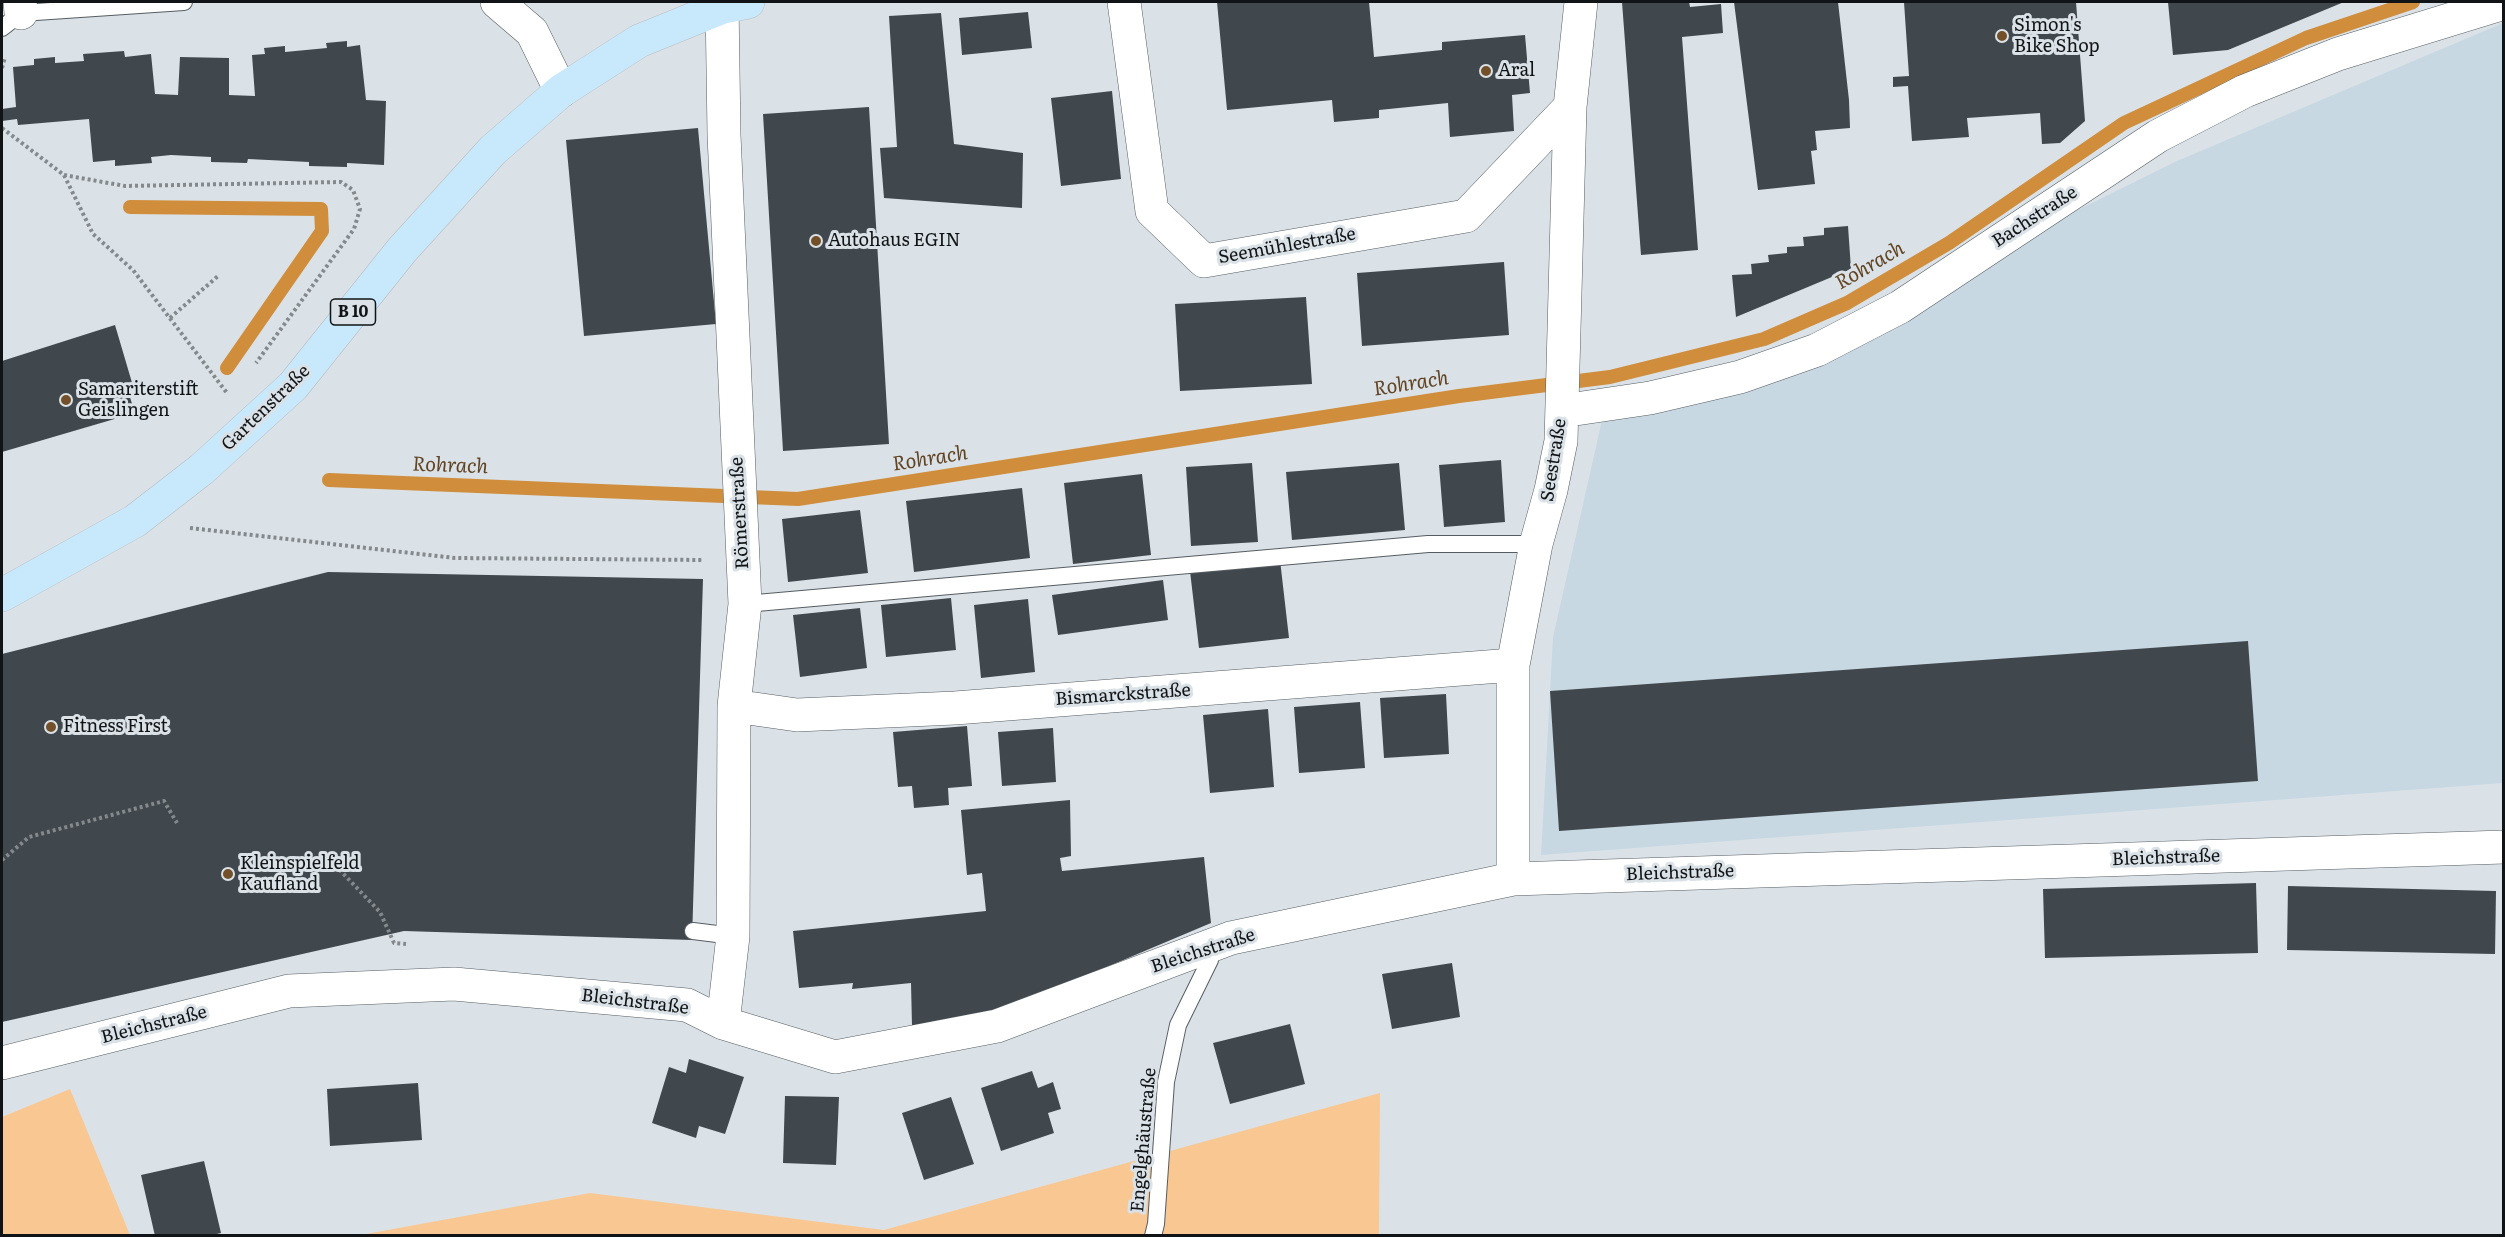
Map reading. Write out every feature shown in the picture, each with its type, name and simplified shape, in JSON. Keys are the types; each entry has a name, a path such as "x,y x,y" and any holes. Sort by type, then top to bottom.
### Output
{"main road":[{"name":"B 10","path":"561,91 639,41 731,3"},
{"name":"Gartenstraße","path":"2,595 135,521 202,469 293,386 402,250 493,150 561,91"}],"street":[{"path":"497,2 532,32 561,91"},
{"name":"Seemühlestraße","path":"1124,2 1152,211 1203,261 1466,216 1570,107"},
{"name":"Seestraße","path":"1513,879 1512,665 1536,544 1553,480 1560,441 1570,107 1581,2"},
{"name":"Römerstraße","path":"723,1023 733,936 734,706 745,604 724,135 731,3"},
{"name":"Bachstraße","path":"1562,405 1650,398 1740,377 1817,350 1900,307 2158,136 2245,91 2338,54 2504,3"},
{"name":"Bismarckstraße","path":"734,706 797,716 956,708 1512,665"},
{"name":"Bleichstraße","path":"2,1063 289,991 454,984 687,1005 723,1023 834,1057 997,1026 1231,938 1513,879 2504,847"}],"lane":[{"path":"14,14 184,2"},
{"path":"745,604 1428,544 1536,544"},
{"path":"693,931 733,936"},
{"name":"Engelghäustraße","path":"1153,1236 1156,1224 1166,1082 1178,1025 1210,960 1208,947"}],"path":[{"path":"2,128 64,175 93,234 133,270 231,398"},
{"path":"64,175 124,186 341,182 353,190 360,208 354,229 251,370"},
{"path":"170,318 218,276"},
{"path":"135,521 244,536 455,558 742,547"},
{"path":"2,860 29,837 164,801 177,824"},
{"path":"331,861 380,912 394,943"}],"shaded area":[{"path":"2503,23 2503,783 1541,855 1553,637 1602,420 1756,386 1844,355 1922,310 2057,220 2177,161"},
{"path":"70,1089 130,1235 2,1235 2,1117"},
{"path":"1380,1093 1379,1235 355,1236 590,1193 884,1230"}],"building":[{"path":"1217,2 1369,2 1374,57 1442,50 1442,42 1525,35 1530,93 1512,95 1514,131 1450,137 1448,103 1379,110 1379,118 1334,122 1332,100 1227,110"},
{"path":"1622,2 1689,2 1690,7 1721,4 1723,33 1682,37 1698,250 1641,255"},
{"path":"1734,2 1838,2 1850,128 1815,131 1817,150 1811,151 1815,184 1758,190"},
{"path":"1904,2 2076,2 2085,121 2060,143 2042,144 2040,113 1967,118 1969,137 1912,141 1908,86 1893,87 1893,77 1909,76"},
{"path":"2168,2 2344,2 2228,50 2173,55"},
{"path":"1028,12 1032,48 962,55 959,18"},
{"path":"941,13 954,144 1023,153 1022,208 884,198 880,148 897,147 889,16"},
{"path":"347,41 347,47 360,45 366,100 386,101 384,165 347,163 347,167 309,166 309,162 248,159 247,163 211,162 211,157 171,155 151,157 152,163 115,166 115,160 93,162 89,119 18,125 17,119 2,121 2,109 16,107 13,67 34,65 34,59 55,57 55,63 84,61 83,54 124,51 125,57 151,54 155,94 178,95 180,57 229,58 229,95 255,96 252,55 265,54 264,48 285,46 285,52 327,48 326,43"},
{"path":"1112,91 1121,179 1061,186 1051,98"},
{"path":"869,107 889,444 783,451 763,114"},
{"path":"698,128 716,324 584,336 566,140"},
{"path":"1848,226 1851,269 1736,317 1732,275 1752,274 1751,264 1769,262 1768,255 1787,253 1787,247 1804,246 1803,237 1824,235 1824,228"},
{"path":"1504,262 1509,335 1362,346 1357,273"},
{"path":"1306,297 1312,384 1180,391 1175,304"},
{"name":"Samariterstift Geislingen","path":"115,325 133,386 127,388 135,413 2,452 2,361"},
{"path":"1501,460 1505,522 1444,527 1439,465"},
{"path":"1252,463 1258,542 1191,546 1186,467"},
{"path":"1399,463 1405,530 1292,540 1286,472"},
{"path":"1142,474 1151,555 1073,564 1064,483"},
{"path":"1022,488 1030,558 914,572 906,501"},
{"path":"860,510 868,573 788,582 782,519"},
{"path":"1280,560 1289,638 1199,648 1190,571"},
{"path":"328,572 703,579 692,940 404,931 2,1022 2,654"},
{"path":"1163,580 1168,620 1058,635 1052,595"},
{"path":"951,598 956,650 886,657 881,605"},
{"path":"1028,599 1035,672 981,678 974,605"},
{"path":"860,608 867,668 800,677 793,615"},
{"path":"2248,641 2258,781 1559,831 1550,691"},
{"path":"1446,694 1449,754 1384,758 1380,698"},
{"path":"1360,702 1365,768 1299,773 1294,707"},
{"path":"1268,709 1274,787 1210,793 1203,715"},
{"path":"967,726 972,786 948,788 949,805 914,808 912,786 898,787 893,732"},
{"path":"1053,728 1056,782 1002,786 998,732"},
{"path":"1070,800 1071,856 1060,858 1062,871 1204,857 1211,923 1012,1007 912,1026 911,983 852,989 853,983 799,988 793,931 986,911 982,873 967,875 961,810"},
{"path":"2256,883 2258,953 2045,958 2043,889"},
{"path":"2288,886 2496,891 2495,954 2287,950"},
{"path":"1452,963 1460,1017 1392,1029 1382,974"},
{"path":"1290,1024 1305,1084 1230,1104 1213,1043"},
{"path":"689,1059 744,1077 725,1134 699,1126 696,1138 652,1123 669,1067 686,1073"},
{"path":"1032,1071 1038,1088 1053,1082 1061,1109 1048,1113 1054,1133 1001,1151 981,1088"},
{"path":"418,1083 422,1140 330,1146 327,1089"},
{"path":"785,1096 839,1097 836,1165 783,1163"},
{"path":"951,1097 974,1164 924,1180 902,1113"},
{"path":"204,1161 221,1233 208,1236 155,1236 141,1175"}],"waterway":[{"name":"Rohrach","path":"329,480 798,499 1459,396 1610,377 1764,339 1847,303 1949,243 2124,123 2306,38 2413,2"},
{"name":"Rohrach","path":"130,207 321,209 322,231 227,368"}],"place":[{"name":"Simon's Bike Shop","path":"2002,36"},
{"name":"Aral","path":"1486,71"},
{"name":"Autohaus EGIN","path":"816,241"},
{"name":"Samariterstift Geislingen","path":"66,400"},
{"name":"Fitness First","path":"51,727"},
{"name":"Kleinspielfeld Kaufland","path":"228,874"}]}
